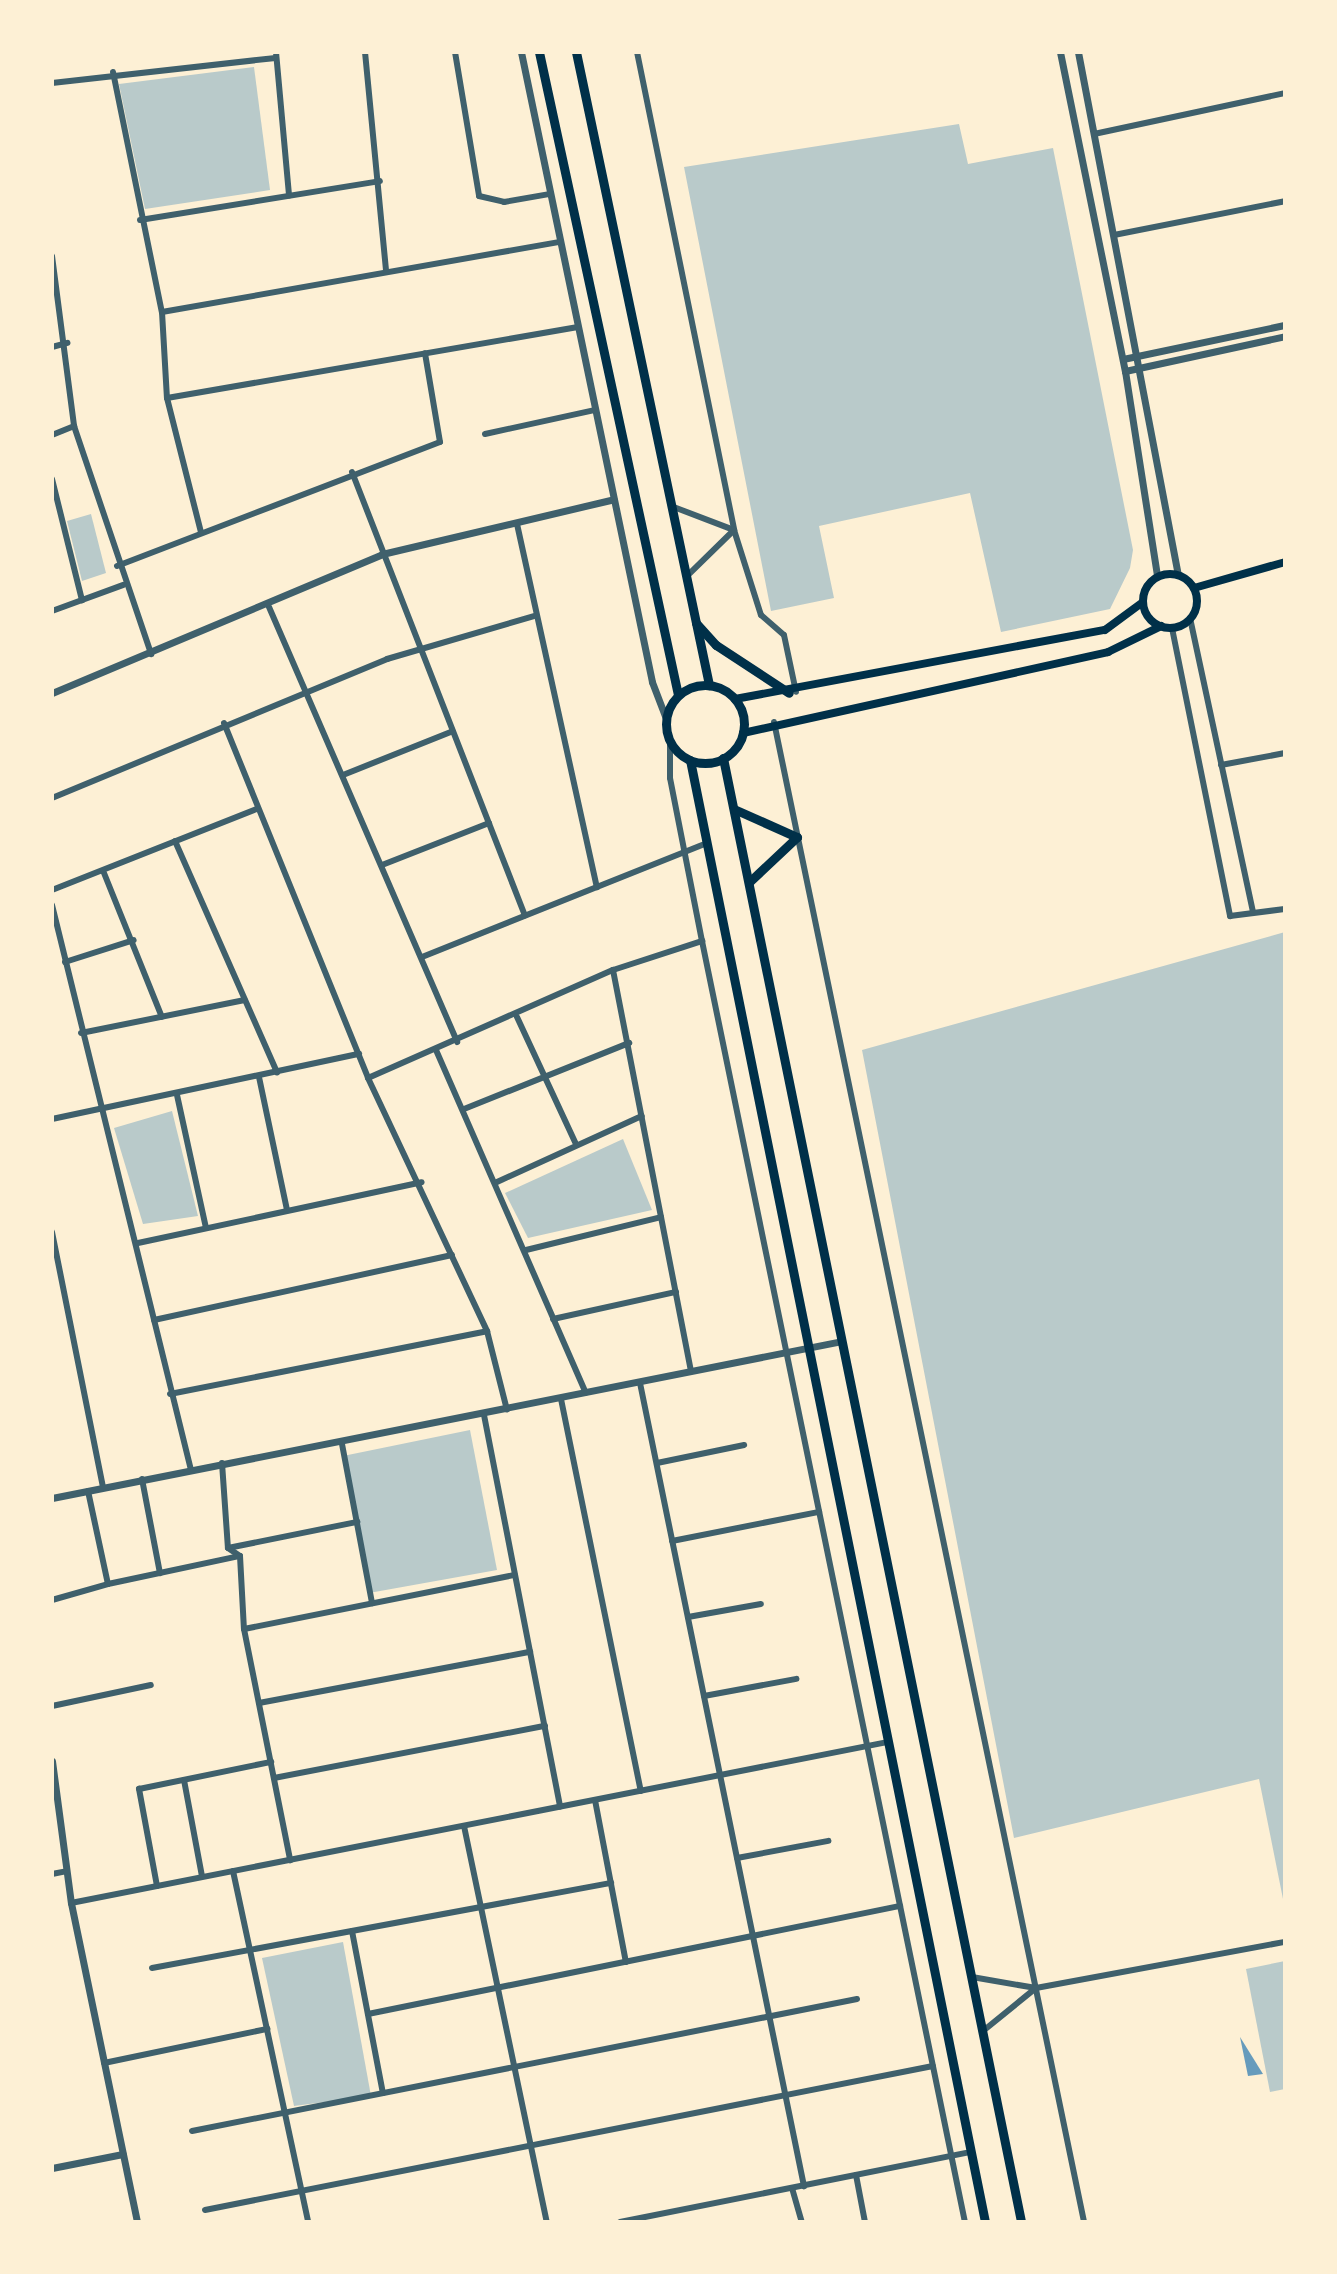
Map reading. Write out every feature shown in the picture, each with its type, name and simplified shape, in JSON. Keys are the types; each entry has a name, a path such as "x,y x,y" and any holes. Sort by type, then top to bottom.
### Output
{"main road":[{"path":"539,52 678,695 666,718 670,742 690,760 985,2222"},
{"path":"576,52 709,685"},
{"path":"1194,588 1285,562"},
{"path":"678,695 709,685 735,699 793,692 1105,630 1143,602 1157,576 1178,575 1194,588"},
{"path":"690,760 723,758 743,733 774,722 1108,652 1161,626 1172,628 1190,618 1194,588"},
{"path":"1143,602 1161,626"},
{"path":"694,621 716,645 793,692"},
{"path":"735,699 743,733"},
{"path":"723,758 1021,2222"},
{"path":"734,809 797,837 749,882"}],"street":[{"path":"365,52 380,181 386,272"},
{"path":"455,52 479,196 504,202 550,194"},
{"path":"521,52 614,499 666,718"},
{"path":"637,52 734,530 761,615 784,635 793,692"},
{"path":"1060,52 1123,359 1157,576"},
{"path":"1078,52 1178,575"},
{"path":"52,83 113,72 276,55 289,195"},
{"path":"113,72 140,220 162,312 167,398 201,532"},
{"path":"1094,134 1285,93"},
{"path":"140,220 380,181"},
{"path":"1114,235 1285,201"},
{"path":"162,312 560,242"},
{"path":"52,256 67,343 74,426 123,585 151,654"},
{"path":"1123,359 1285,325"},
{"path":"167,398 578,327"},
{"path":"1125,371 1285,336"},
{"path":"52,347 67,343"},
{"path":"117,566 352,472 440,442 425,353"},
{"path":"485,434 595,410"},
{"path":"52,435 74,426"},
{"path":"352,472 525,915"},
{"path":"52,479 82,600"},
{"path":"52,693 269,607 382,554 614,499"},
{"path":"671,506 734,530"},
{"path":"517,524 534,616 597,887"},
{"path":"686,577 734,530"},
{"path":"52,611 123,585"},
{"path":"269,607 457,1042"},
{"path":"52,798 224,723 421,649 534,616"},
{"path":"1190,618 1253,912"},
{"path":"1172,628 1230,916 1285,909"},
{"path":"774,722 1084,2222"},
{"path":"224,723 368,1078 422,1182 487,1331 507,1410"},
{"path":"343,775 453,731"},
{"path":"670,742 684,850 702,941 965,2222"},
{"path":"1221,765 1285,753"},
{"path":"52,890 104,873 257,809"},
{"path":"382,865 489,823"},
{"path":"175,841 277,1072"},
{"path":"422,957 705,844"},
{"path":"104,873 134,940 162,1017"},
{"path":"52,907 99,1112 138,1243 170,1394 191,1470"},
{"path":"65,962 134,940"},
{"path":"368,1078 517,1017 613,970 702,941"},
{"path":"613,970 691,1372"},
{"path":"81,1033 245,1000"},
{"path":"517,1017 547,1072 576,1144"},
{"path":"464,1109 547,1072 629,1043"},
{"path":"436,1050 497,1182 586,1393"},
{"path":"52,1119 99,1112 359,1054"},
{"path":"259,1077 287,1210"},
{"path":"177,1095 206,1228"},
{"path":"497,1182 642,1116"},
{"path":"138,1243 422,1182"},
{"path":"526,1250 661,1217"},
{"path":"52,1232 103,1488"},
{"path":"154,1320 452,1255"},
{"path":"553,1319 676,1292"},
{"path":"170,1394 487,1331"},
{"path":"52,1498 222,1463 342,1444 842,1341"},
{"path":"640,1383 804,2186"},
{"path":"561,1399 641,1791"},
{"path":"484,1415 560,1807"},
{"path":"342,1444 372,1603"},
{"path":"657,1463 744,1445"},
{"path":"222,1463 228,1548"},
{"path":"142,1479 160,1573"},
{"path":"88,1491 108,1584"},
{"path":"672,1541 819,1512"},
{"path":"228,1548 357,1522"},
{"path":"228,1548 240,1556"},
{"path":"52,1600 108,1584 240,1556"},
{"path":"240,1556 244,1629 290,1860"},
{"path":"244,1629 515,1575"},
{"path":"688,1617 761,1604"},
{"path":"259,1703 530,1652"},
{"path":"704,1696 796,1679"},
{"path":"52,1706 151,1685"},
{"path":"274,1778 545,1726"},
{"path":"71,1903 888,1742"},
{"path":"52,1761 71,1903 137,2222"},
{"path":"157,1886 139,1789 271,1762"},
{"path":"184,1780 202,1876"},
{"path":"595,1800 626,1962"},
{"path":"464,1826 547,2222"},
{"path":"737,1858 828,1841"},
{"path":"52,1874 67,1871"},
{"path":"233,1871 308,2222"},
{"path":"152,1968 611,1883"},
{"path":"368,2014 900,1906"},
{"path":"352,1931 383,2093"},
{"path":"972,1977 1036,1988 1285,1942"},
{"path":"983,2031 1036,1988"},
{"path":"192,2131 857,1999"},
{"path":"104,2063 267,2029"},
{"path":"205,2210 933,2066"},
{"path":"620,2222 971,2152"},
{"path":"52,2168 123,2154"},
{"path":"856,2175 865,2222"},
{"path":"792,2188 802,2222"}],"shaded area":[{"path":"254,67 270,190 145,209 119,84"},
{"path":"959,124 968,164 1053,148 1133,550 1130,568 1110,609 1001,632 970,493 819,526 834,598 771,611 684,167"},
{"path":"91,514 106,573 82,581 67,521"},
{"path":"1285,932 1284,1904 1259,1779 1014,1838 862,1050"},
{"path":"172,1111 198,1216 143,1224 114,1128"},
{"path":"623,1139 652,1210 528,1238 505,1193"},
{"path":"470,1430 497,1570 369,1593 343,1456"},
{"path":"343,1942 371,2096 294,2106 262,1958"},
{"path":"1285,1961 1285,2089 1270,2092 1246,1969"}],"water":[{"path":"1240,2037 1263,2074 1248,2076"}]}
